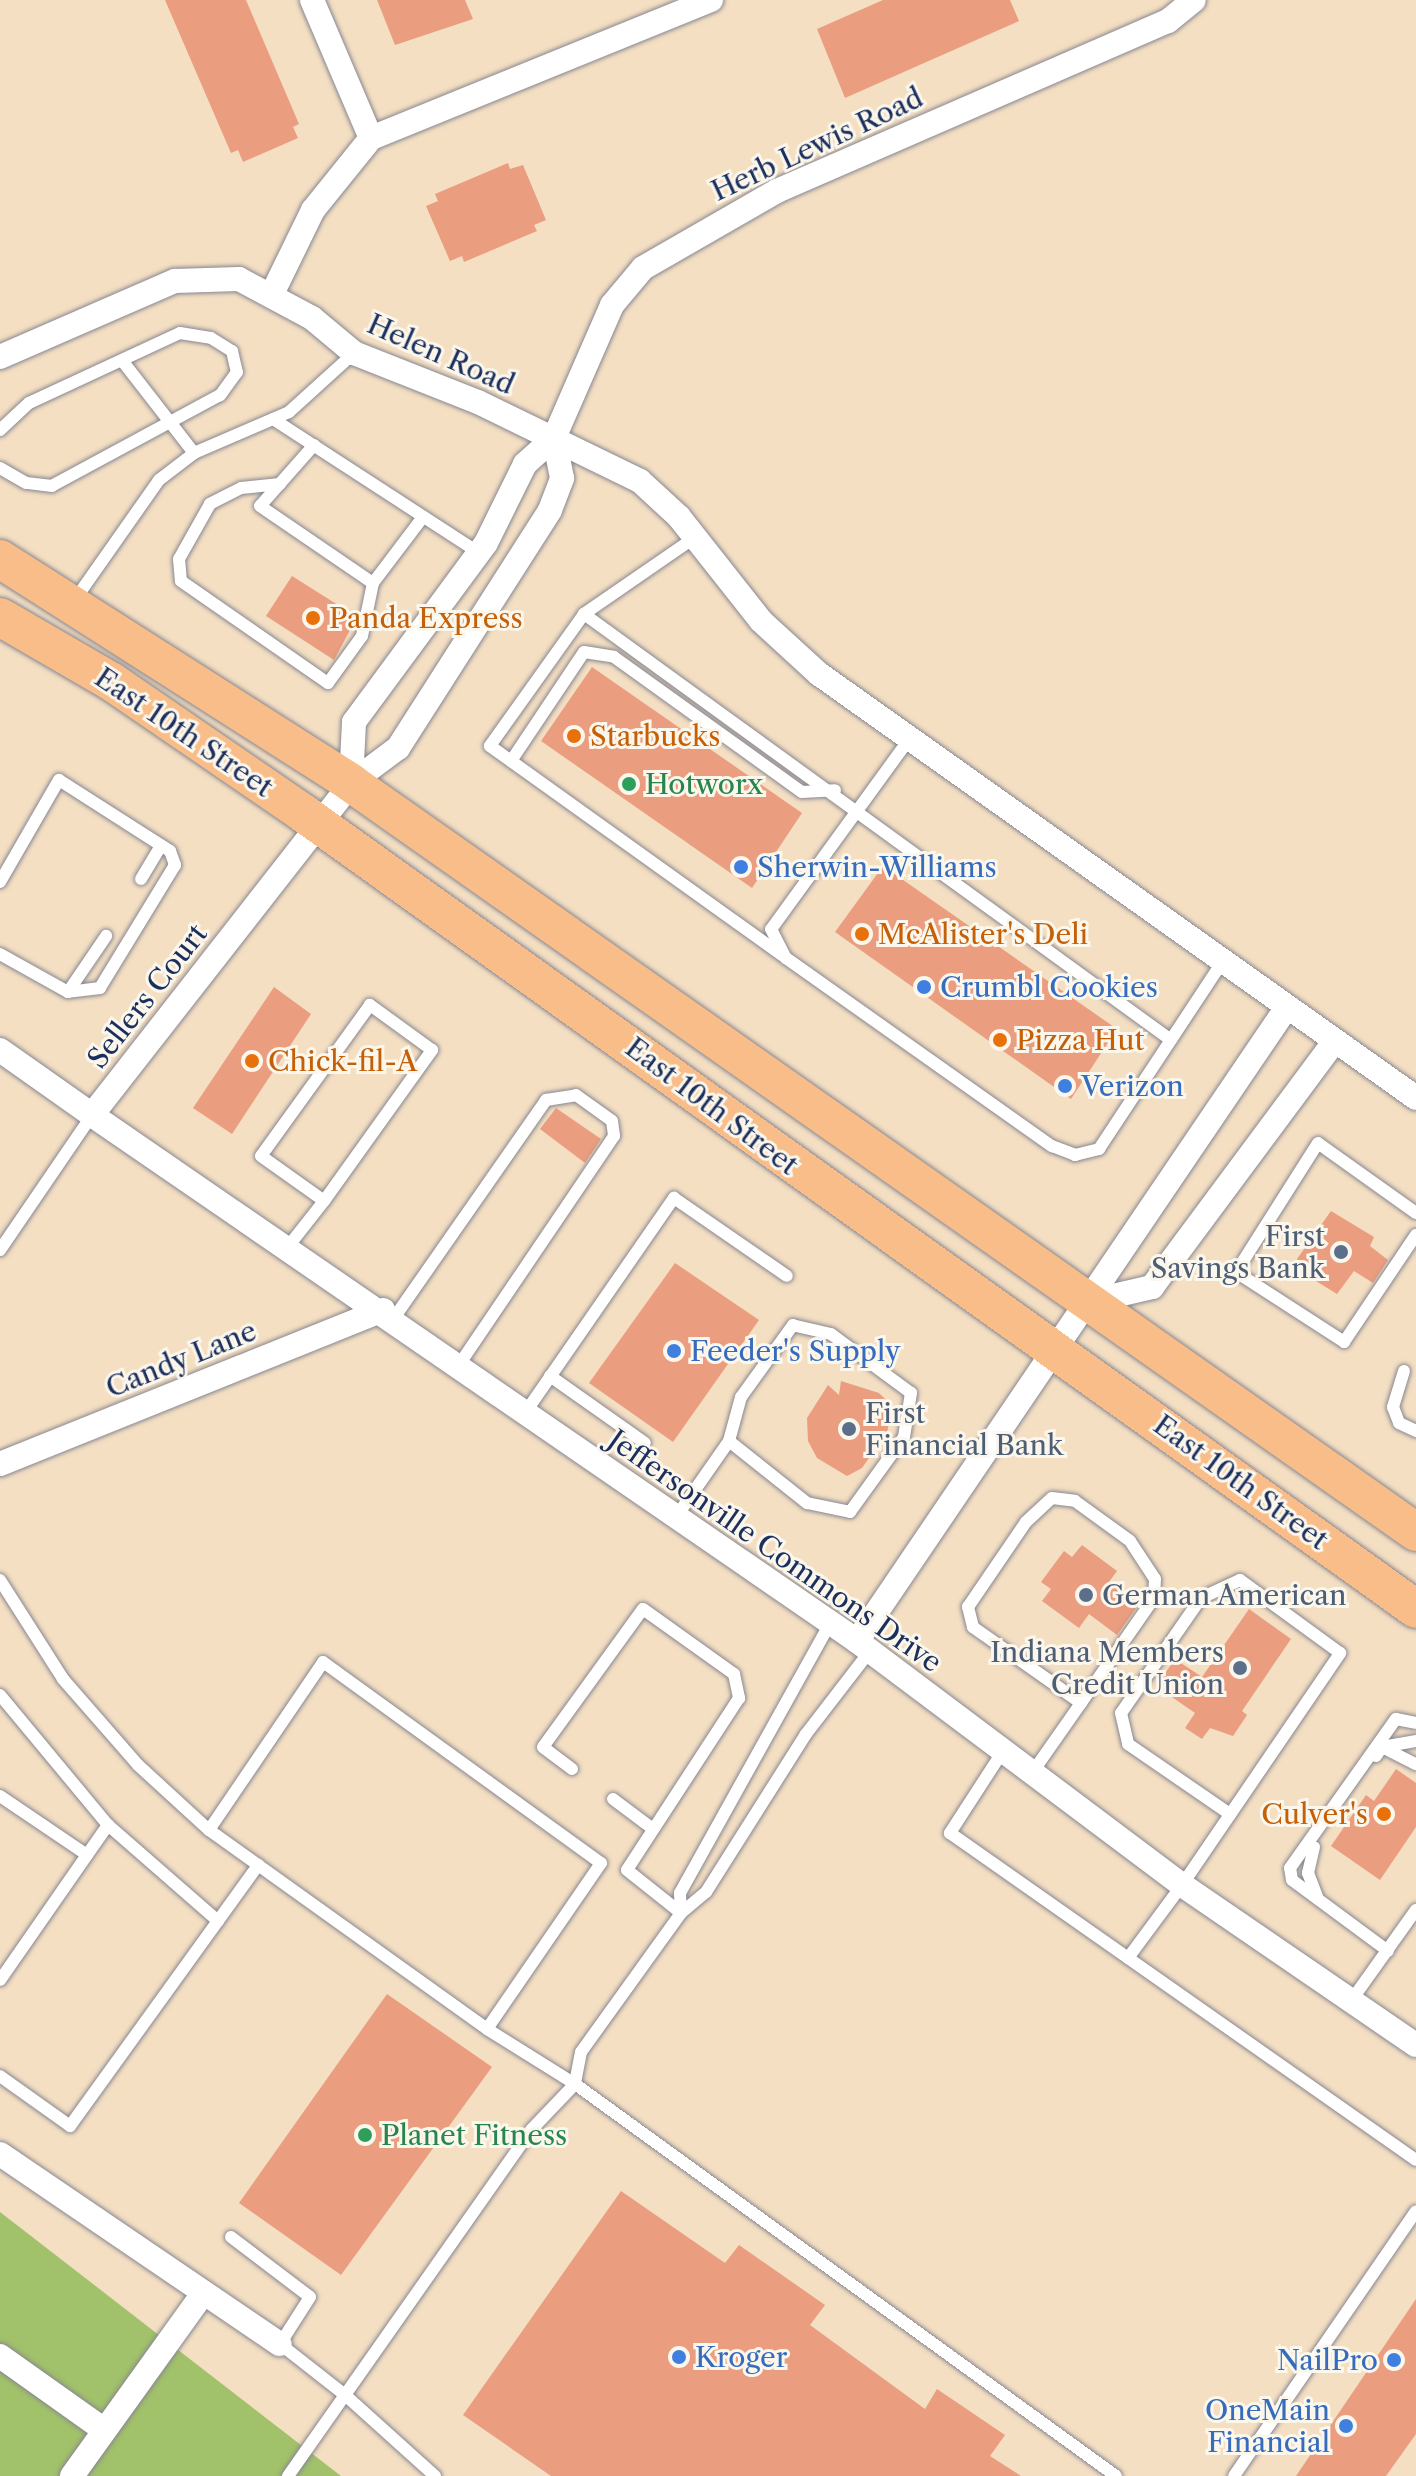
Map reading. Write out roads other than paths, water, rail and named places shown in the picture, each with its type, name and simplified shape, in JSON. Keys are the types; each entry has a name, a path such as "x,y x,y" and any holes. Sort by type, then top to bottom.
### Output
{"main road":[{"name":"East 10th Street","path":"0,559 74,601 351,783 1416,1532"},
{"name":"East 10th Street","path":"0,617 112,682 319,825 1416,1609"}],"street":[{"path":"312,0 371,138"},
{"path":"272,294 313,210 371,138 711,0"},
{"name":"Herb Lewis Road","path":"351,783 354,722 479,553 525,464 554,438 612,305 643,268 777,191 1168,21 1194,0"},
{"name":"Helen Road","path":"0,357 175,281 239,279 272,294 354,353 554,438 640,481 694,538 761,621 910,738 1416,1098"},
{"path":"319,825 351,783 398,748 507,586 562,478 554,438"},
{"name":"Sellers Court","path":"0,1050 92,1115 319,825"},
{"path":"863,1646 1053,1348 1287,1007"},
{"path":"1087,1302 1152,1287 1335,1041"},
{"name":"Jeffersonville Commons Drive","path":"92,1115 388,1314 525,1413 863,1646 1182,1885 1416,2045"},
{"name":"Candy Lane","path":"0,1464 388,1314"},
{"path":"0,2154 280,2344"},
{"path":"72,2476 203,2294"},
{"path":"0,2356 104,2430"}],"lane":[{"path":"0,430 29,403 124,363 180,333 211,338 232,351 237,372 220,395 52,486 26,483 0,468"},
{"path":"74,601 159,480 194,453 273,419 354,353"},
{"path":"124,363 194,453"},
{"path":"273,419 479,553"},
{"path":"314,445 260,506 373,583"},
{"path":"280,484 241,488 210,504 179,559 181,581 328,683 362,636 373,583 423,517"},
{"path":"694,538 584,614 490,746 1052,1146 1075,1155 1099,1149 1223,961"},
{"path":"584,614 861,808 1171,1040"},
{"path":"511,761 584,652 614,657 802,792 835,790"},
{"path":"786,958 771,929 910,738"},
{"path":"0,882 59,780 156,842 175,865 100,988 68,992 0,954"},
{"path":"141,879 156,842"},
{"path":"68,992 106,936"},
{"path":"287,1248 324,1201 432,1050 370,1005 261,1156 324,1201"},
{"path":"388,1314 546,1100 576,1095 612,1121 614,1136 458,1366"},
{"path":"2,1242 92,1115"},
{"path":"1416,1213 1318,1143 1236,1272 1344,1342 1416,1235"},
{"path":"525,1413 674,1198 787,1276"},
{"path":"676,1517 729,1441 741,1397 775,1344 805,1322 831,1334 897,1378 912,1402 904,1437 850,1512 807,1503 729,1441"},
{"path":"1404,1371 1393,1407 1399,1423 1416,1431"},
{"path":"550,1376 645,1443"},
{"path":"1032,1773 1081,1703 1154,1598 1155,1579 1147,1557 1075,1501 1052,1498 1026,1522 978,1587 969,1618 1081,1703"},
{"path":"0,1580 63,1679 138,1765 209,1830 487,2029 575,2084 1116,2476"},
{"path":"1128,1958 1182,1885 1340,1653 1240,1580 1201,1598 1121,1713 1128,1744 1230,1814"},
{"path":"572,1769 543,1747 643,1609 734,1674 739,1698 627,1870"},
{"path":"681,1913 680,1893 830,1623"},
{"path":"288,2476 531,2130 575,2084 581,2052 681,1913 706,1892 863,1646"},
{"path":"209,1830 323,1662 601,1863 627,1870 681,1913"},
{"path":"0,1695 108,1825 218,1921"},
{"path":"1388,1951 1292,1880 1290,1868 1396,1719 1416,1723"},
{"path":"1318,1899 1307,1857 1382,1747 1416,1741"},
{"path":"1382,1747 1416,1764"},
{"path":"1003,1751 950,1833 1416,2160"},
{"path":"0,1796 87,1855"},
{"path":"613,1799 653,1829"},
{"path":"0,1980 108,1825"},
{"path":"487,2029 601,1863"},
{"path":"0,2076 70,2126 258,1865"},
{"path":"1351,2001 1416,1910"},
{"path":"1234,2476 1416,2211"},
{"path":"231,2237 310,2297 280,2344 345,2395 435,2476"}],"place":[{"name":"Panda Express","path":"313,618"},
{"name":"Starbucks","path":"574,736"},
{"name":"Hotworx","path":"629,784"},
{"name":"Sherwin-Williams","path":"741,867"},
{"name":"McAlister's Deli","path":"862,934"},
{"name":"Crumbl Cookies","path":"924,987"},
{"name":"Pizza Hut","path":"1000,1040"},
{"name":"Chick-fil-A","path":"252,1061"},
{"name":"Verizon","path":"1065,1086"},
{"name":"First Savings Bank","path":"1341,1252"},
{"name":"Feeder's Supply","path":"674,1351"},
{"name":"First Financial Bank","path":"849,1429"},
{"name":"German American","path":"1086,1595"},
{"name":"Indiana Members Credit Union","path":"1240,1668"},
{"name":"Culver's","path":"1384,1814"},
{"name":"Planet Fitness","path":"365,2135"},
{"name":"Kroger","path":"679,2357"},
{"name":"NailPro","path":"1394,2360"},
{"name":"OneMain Financial","path":"1346,2426"}]}
